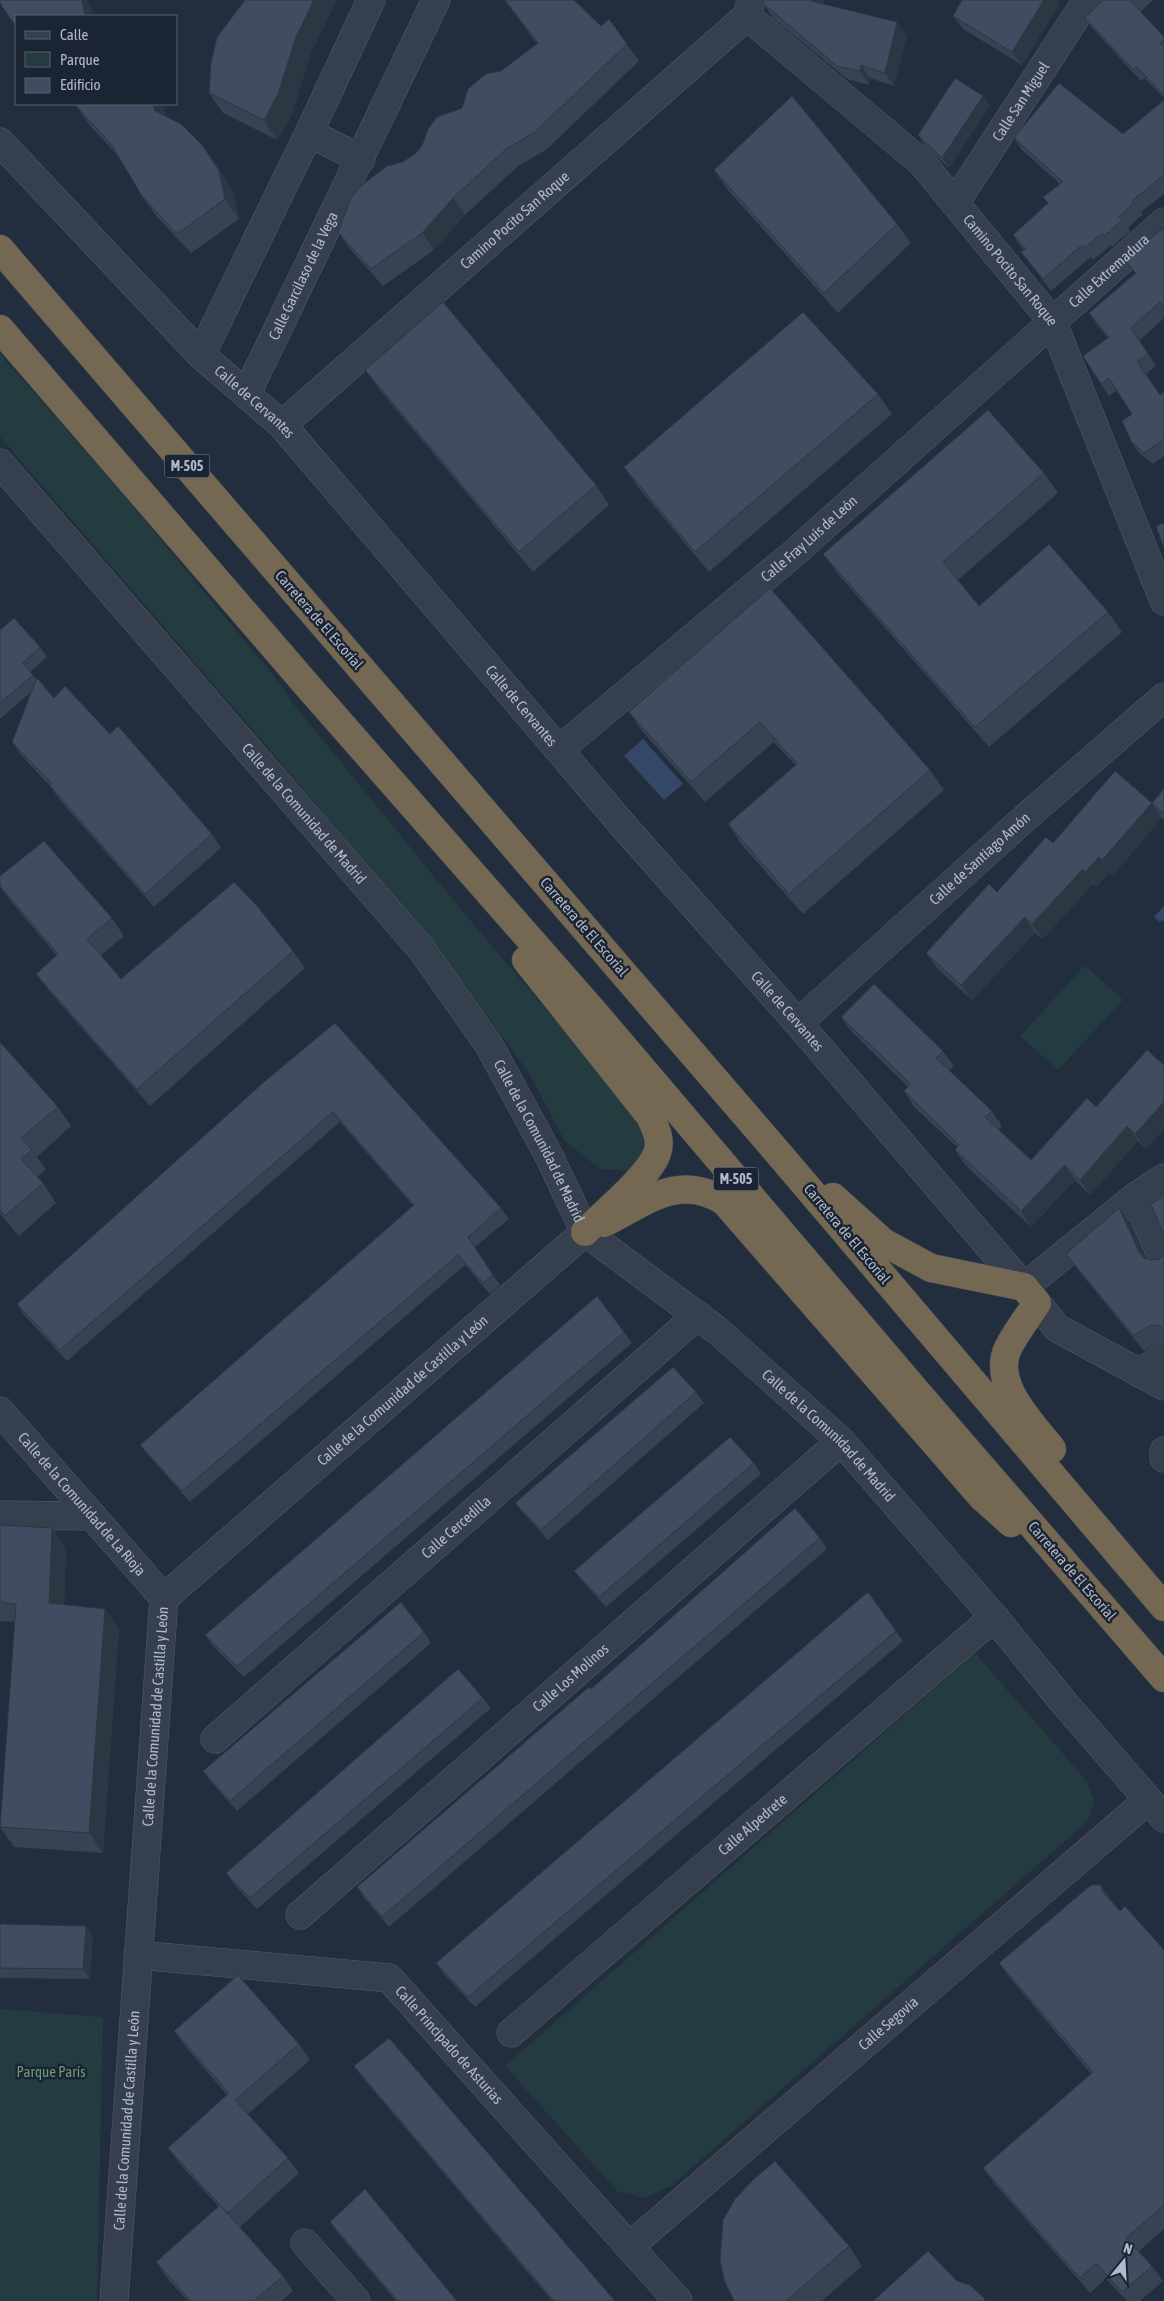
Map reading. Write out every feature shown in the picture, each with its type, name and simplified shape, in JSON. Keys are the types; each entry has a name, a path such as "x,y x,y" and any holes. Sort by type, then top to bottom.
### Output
{"highway":[{"name":"Carretera de El Escorial","path":"0,250 779,1154 1164,1607"},
{"name":"Carretera de El Escorial","path":"0,329 305,683 593,1010 909,1384 1164,1678"},
{"name":"M-505","path":"305,683 650,1116 658,1132 658,1152 642,1176 585,1232"},
{"name":"M-505","path":"779,1154 858,1218 883,1242 931,1268 1031,1295"},
{"name":"M-505","path":"585,1232 666,1192 689,1188 709,1192 724,1201 982,1497 1090,1592"},
{"path":"1031,1295 1007,1350 1004,1375 1014,1398 1164,1599"}],"street":[{"path":"201,355 309,133 370,0"},
{"name":"Calle Garcilaso de la Vega","path":"247,393 436,0"},
{"name":"Calle San Miguel","path":"955,203 1087,0"},
{"name":"Camino Pocito San Roque","path":"282,425 749,8 922,163 1052,321 1164,601"},
{"path":"309,133 360,159"},
{"name":"Calle de Cervantes","path":"0,142 201,355 282,425 560,749 627,830 798,1023 1031,1295 1057,1328 1164,1386"},
{"name":"Calle Extremadura","path":"1052,321 1164,222"},
{"name":"Calle Fray Luis de León","path":"560,749 793,554 1052,321"},
{"name":"Calle de la Comunidad de Madrid","path":"0,463 422,950 489,1045 548,1154 585,1232 698,1315 842,1441 994,1617 1064,1704 1156,1809"},
{"name":"Calle de Santiago Amón","path":"798,1023 1026,818 1164,698"},
{"path":"1031,1295 1135,1196 1164,1178"},
{"path":"1135,1196 1164,1261"},
{"name":"Calle de la Comunidad de Castilla y León","path":"114,2301 164,1598 585,1232"},
{"name":"Calle Cercedilla","path":"215,1740 698,1315"},
{"path":"1140,1373 1164,1356"},
{"name":"Calle de la Comunidad de La Rioja","path":"0,1411 164,1598"},
{"name":"Calle Los Molinos","path":"300,1915 842,1441"},
{"path":"1164,1451 1164,1458"},
{"path":"0,1515 92,1516"},
{"name":"Calle Alpedrete","path":"511,2033 994,1617"},
{"name":"Calle Segovia","path":"630,2246 1156,1809"},
{"name":"Calle Principado de Asturias","path":"138,1955 389,1978 678,2301"},
{"path":"305,2243 356,2301"}],"green space":[{"path":"0,354 116,486 279,682 291,701 464,913 644,1125 642,1152 628,1171 600,1169 564,1140 529,1073 440,951 259,737 0,437"},
{"path":"1085,965 1123,1000 1058,1070 1020,1036"},
{"path":"975,1653 1087,1781 1094,1802 1088,1821 671,2186 644,2198 617,2191 505,2066"},
{"name":"Parque París","path":"0,2009 103,2017 97,2301 0,2301"}],"water":[{"path":"643,739 683,784 664,800 624,756"},
{"path":"1164,906 1164,922 1162,920 1160,922 1154,917"}],"building":[{"path":"0,0 82,0 85,15 15,15 15,24 0,3"},
{"path":"245,0 314,0 296,37 278,94 264,120 209,93 211,63 217,37"},
{"path":"505,0 574,0 601,26 609,19 627,44 535,132 505,150 453,198 422,233 371,269 338,232 351,198 362,185 387,166 402,162 414,155 422,146 428,129 437,117 462,108 468,89 476,82 486,74 501,71 538,43"},
{"path":"764,0 811,0 897,22 885,73 861,65 860,71 837,66 763,3"},
{"path":"962,0 1044,0 1012,52 953,16"},
{"path":"1103,0 1132,0 1164,37 1160,43 1164,47 1164,95 1136,66 1133,69 1085,18"},
{"path":"955,78 983,96 942,158 918,135"},
{"path":"1059,83 1123,134 1164,100 1164,175 1133,200 1134,203 1119,217 1122,220 1104,236 1102,233 1085,248 1082,245 1043,279 1021,252 1026,249 1013,235 1048,203 1043,197 1063,182 1014,138"},
{"path":"792,96 897,224 824,293 714,170"},
{"path":"76,105 153,105 155,111 181,124 203,146 219,171 225,199 177,234 142,196 111,144"},
{"path":"1164,228 1164,307 1160,302 1131,328 1148,354 1137,362 1160,395 1164,392 1164,439 1144,453 1131,441 1122,421 1132,414 1109,378 1101,384 1083,356 1109,337 1089,313 1136,273 1124,259"},
{"path":"443,302 596,485 519,552 365,370"},
{"path":"803,312 878,394 695,552 624,467"},
{"path":"988,410 1044,473 943,562 979,606 1049,544 1108,612 975,727 823,554"},
{"path":"1164,523 1164,548 1156,526"},
{"path":"770,588 930,770 789,894 728,824 797,764 760,722 691,782 629,712"},
{"path":"14,618 40,647 23,663 33,675 0,703 0,630"},
{"path":"37,678 54,698 65,686 110,734 118,726 212,834 145,894 50,786 52,784 12,742"},
{"path":"1115,771 1152,803 1102,860 1099,857 1085,872 1083,869 1032,924 1025,917 961,985 926,953 989,884 997,892 1046,837 1053,843"},
{"path":"1164,789 1164,814 1152,803"},
{"path":"44,841 112,918 87,939 121,979 234,882 257,906 293,951 137,1089 36,974 58,954 0,886 0,876"},
{"path":"874,984 943,1051 936,1058 992,1111 985,1117 1031,1160 1087,1098 1096,1107 1147,1050 1164,1065 1164,1102 1135,1134 1127,1126 1080,1180 1065,1165 1021,1211 955,1150 959,1145 904,1091 911,1084 841,1017"},
{"path":"335,1023 501,1208 468,1237 493,1275 483,1283 458,1255 182,1491 140,1445 414,1205 333,1112 60,1350 17,1304 264,1082"},
{"path":"0,1042 58,1107 21,1138 32,1150 21,1159 43,1183 5,1216 0,1210"},
{"path":"1164,1196 1164,1235 1151,1204"},
{"path":"1119,1208 1139,1252 1144,1258 1151,1260 1160,1259 1164,1255 1164,1330 1160,1326 1151,1325 1133,1335 1066,1254"},
{"path":"597,1296 624,1332 237,1666 205,1635"},
{"path":"673,1367 696,1392 541,1530 515,1503"},
{"path":"730,1437 754,1463 599,1597 574,1571"},
{"path":"795,1508 820,1538 382,1917 357,1887 589,1687 591,1689"},
{"path":"0,1525 52,1528 49,1603 105,1609 89,1833 0,1827 16,1604 0,1602"},
{"path":"868,1592 896,1631 468,1997 436,1963"},
{"path":"401,1602 424,1632 230,1801 203,1771"},
{"path":"458,1669 483,1698 250,1898 226,1873"},
{"path":"1091,1885 1101,1885 1102,1891 1120,1911 1125,1906 1164,1950 1164,2205 1126,2238 1152,2266 1122,2292 1096,2263 1080,2278 983,2168 1093,2072 999,1963"},
{"path":"0,1924 86,1926 83,1969 0,1968"},
{"path":"238,1975 299,2044 235,2100 288,2158 228,2213 221,2206 283,2276 254,2301 191,2301 156,2262 220,2205 168,2148 229,2093 174,2031"},
{"path":"389,2038 615,2301 554,2301 354,2066"},
{"path":"775,2161 849,2246 786,2301 734,2301 725,2282 720,2262 723,2220 735,2199"},
{"path":"365,2189 457,2301 398,2301 330,2222"},
{"path":"928,2251 957,2281 970,2285 985,2301 873,2301"}]}
